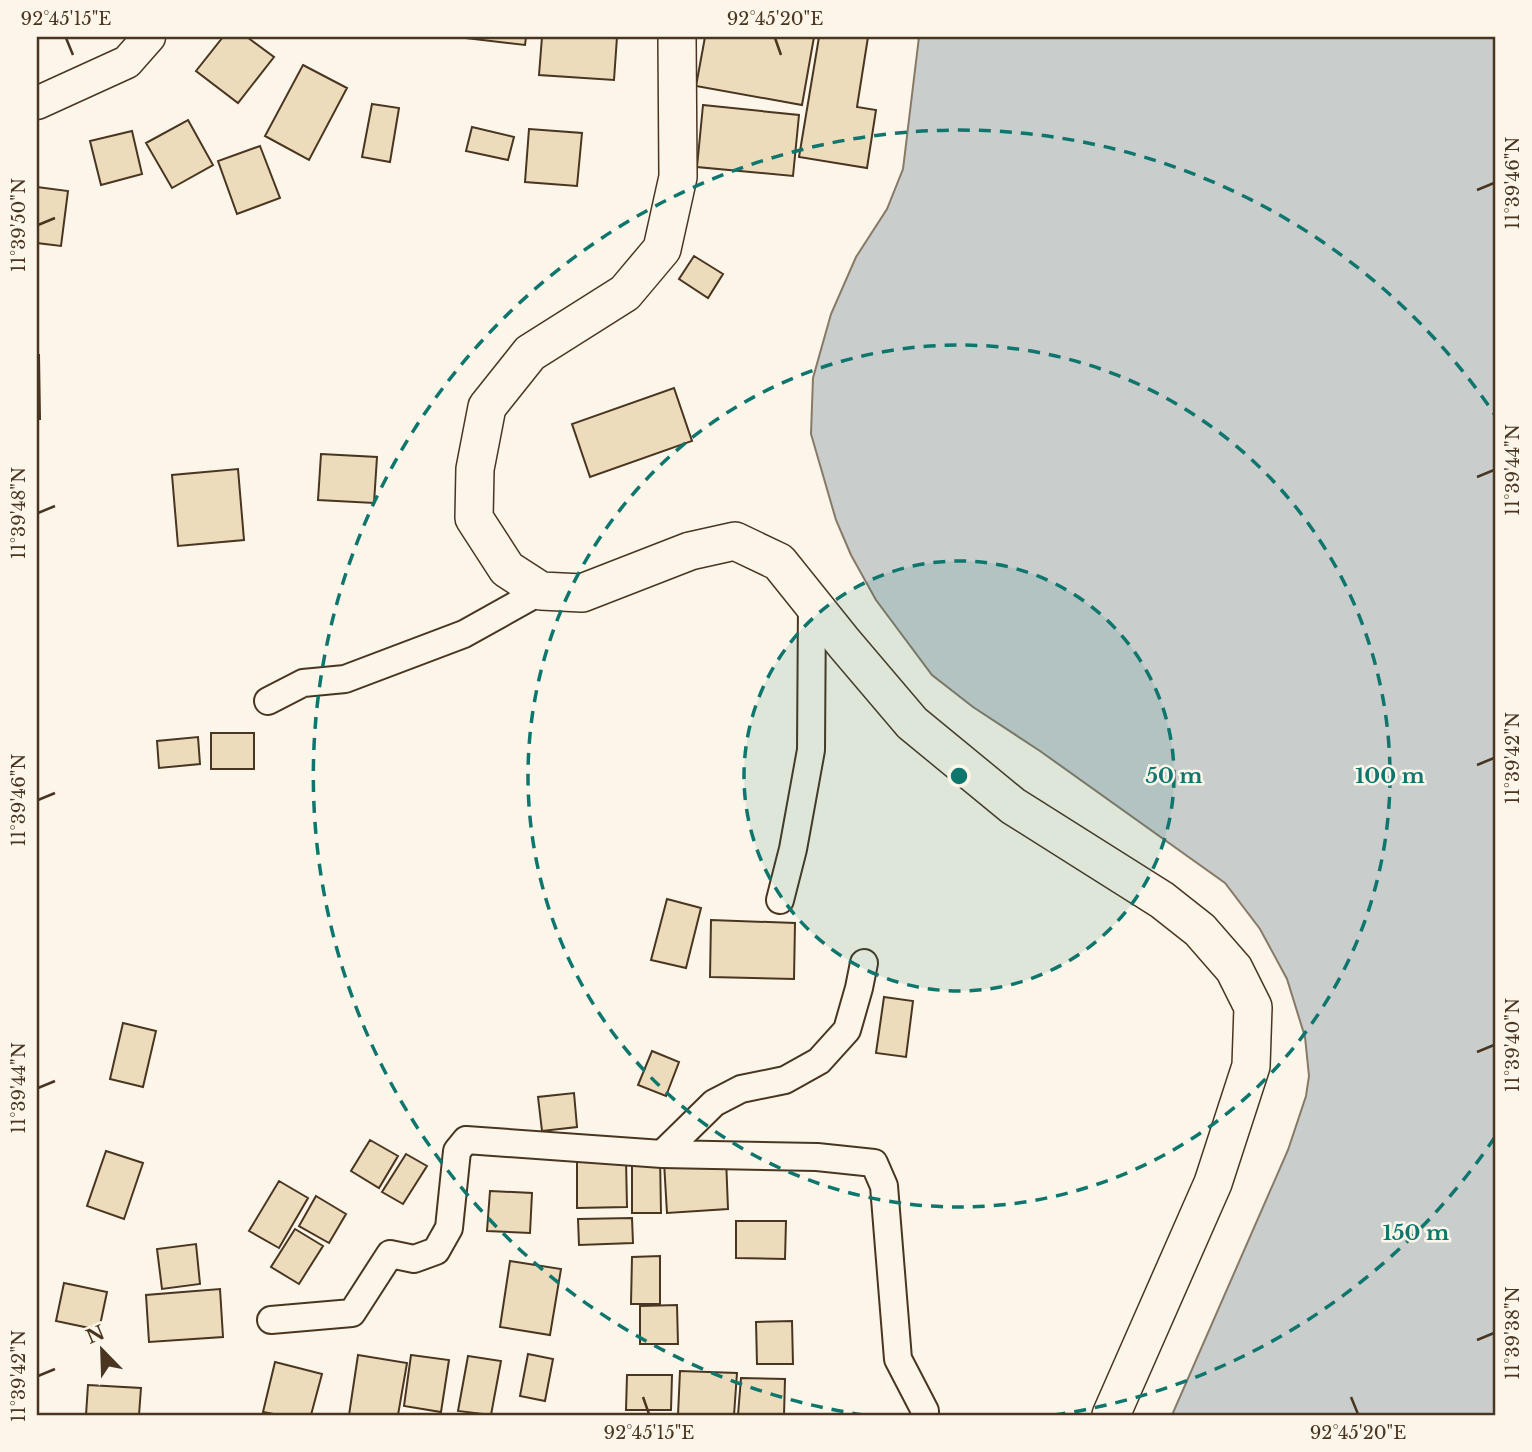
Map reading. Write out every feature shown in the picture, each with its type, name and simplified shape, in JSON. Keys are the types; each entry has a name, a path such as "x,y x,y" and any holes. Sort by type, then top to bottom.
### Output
{"main road":[{"path":"677,37 678,177 662,249 625,293 530,353 487,407 475,469 474,518 507,569 541,591 582,593 690,551 735,541 779,562 912,723 1013,806 1162,900 1200,930 1234,969 1253,1007 1251,1066 1213,1183 1111,1415"}],"street":[{"path":"37,103 127,62 149,37"},
{"path":"268,701 303,683 345,679 464,634 541,591"},
{"path":"780,901 793,849 811,750 812,603"},
{"path":"662,1154 715,1103 741,1089 785,1080 819,1061 846,1030 864,963"},
{"path":"271,1320 352,1313 390,1254 414,1259 436,1251 449,1228 457,1151 466,1140 662,1154 817,1157 874,1163 884,1186 898,1359 925,1415"}],"shaded area":[{"path":"919,37 1495,37 1495,1415 1172,1415 1288,1150 1306,1096 1309,1076 1305,1037 1287,979 1260,929 1225,883 1040,751 973,707 932,675 876,600 851,555 836,520 811,434 813,378 831,314 856,257 887,209 903,169"}],"building":[{"path":"223,37 247,37 274,57 238,103 196,71"},
{"path":"457,37 526,37 525,45"},
{"path":"542,37 617,37 614,80 539,75"},
{"path":"705,37 814,37 802,105 696,86"},
{"path":"819,37 868,37 857,107 876,110 867,168 799,157"},
{"path":"303,65 347,88 309,160 265,136"},
{"path":"372,104 399,108 390,162 362,157"},
{"path":"703,105 799,115 793,176 697,167"},
{"path":"188,120 213,165 172,188 146,143"},
{"path":"472,127 514,137 508,160 466,151"},
{"path":"529,129 582,133 577,186 525,182"},
{"path":"132,131 142,174 101,185 90,141"},
{"path":"260,146 280,198 237,214 218,161"},
{"path":"37,187 68,191 61,246 37,243"},
{"path":"694,256 723,274 708,298 679,279"},
{"path":"39,355 40,419 37,419"},
{"path":"674,388 692,441 590,477 572,424"},
{"path":"321,454 377,457 374,503 318,500"},
{"path":"238,469 244,540 178,546 172,475"},
{"path":"211,733 254,733 254,769 211,769"},
{"path":"198,737 200,764 159,768 157,741"},
{"path":"667,899 701,908 686,968 651,960"},
{"path":"711,920 795,923 794,979 710,977"},
{"path":"884,997 913,1001 906,1057 876,1053"},
{"path":"123,1023 156,1031 143,1087 110,1079"},
{"path":"652,1051 679,1062 666,1096 638,1085"},
{"path":"574,1093 577,1127 542,1131 538,1097"},
{"path":"370,1140 398,1156 379,1188 351,1171"},
{"path":"106,1151 143,1163 124,1219 87,1206"},
{"path":"406,1154 427,1166 403,1204 382,1192"},
{"path":"632,1156 660,1156 661,1213 632,1213"},
{"path":"726,1158 728,1209 667,1213 664,1162"},
{"path":"577,1160 626,1160 627,1207 577,1208"},
{"path":"279,1181 308,1198 279,1248 249,1231"},
{"path":"490,1191 532,1193 530,1233 487,1231"},
{"path":"316,1196 346,1214 329,1243 299,1226"},
{"path":"632,1218 633,1243 579,1245 578,1219"},
{"path":"736,1221 786,1221 785,1259 736,1258"},
{"path":"295,1229 323,1246 299,1284 271,1267"},
{"path":"196,1244 200,1284 162,1289 157,1249"},
{"path":"660,1256 660,1304 631,1304 632,1257"},
{"path":"510,1261 561,1269 550,1335 500,1327"},
{"path":"64,1283 107,1292 99,1330 56,1321"},
{"path":"220,1289 223,1337 149,1342 146,1295"},
{"path":"677,1305 678,1344 640,1344 640,1306"},
{"path":"792,1321 793,1364 757,1364 756,1322"},
{"path":"528,1354 553,1359 545,1401 520,1396"},
{"path":"358,1355 407,1363 398,1415 349,1415"},
{"path":"411,1355 449,1360 441,1412 404,1406"},
{"path":"468,1356 501,1361 491,1415 458,1411"},
{"path":"275,1362 322,1374 311,1415 263,1412"},
{"path":"680,1371 737,1373 734,1415 678,1415"},
{"path":"627,1375 672,1375 671,1410 626,1410"},
{"path":"741,1378 785,1379 784,1415 738,1415"},
{"path":"88,1385 141,1388 139,1415 86,1415"}]}
